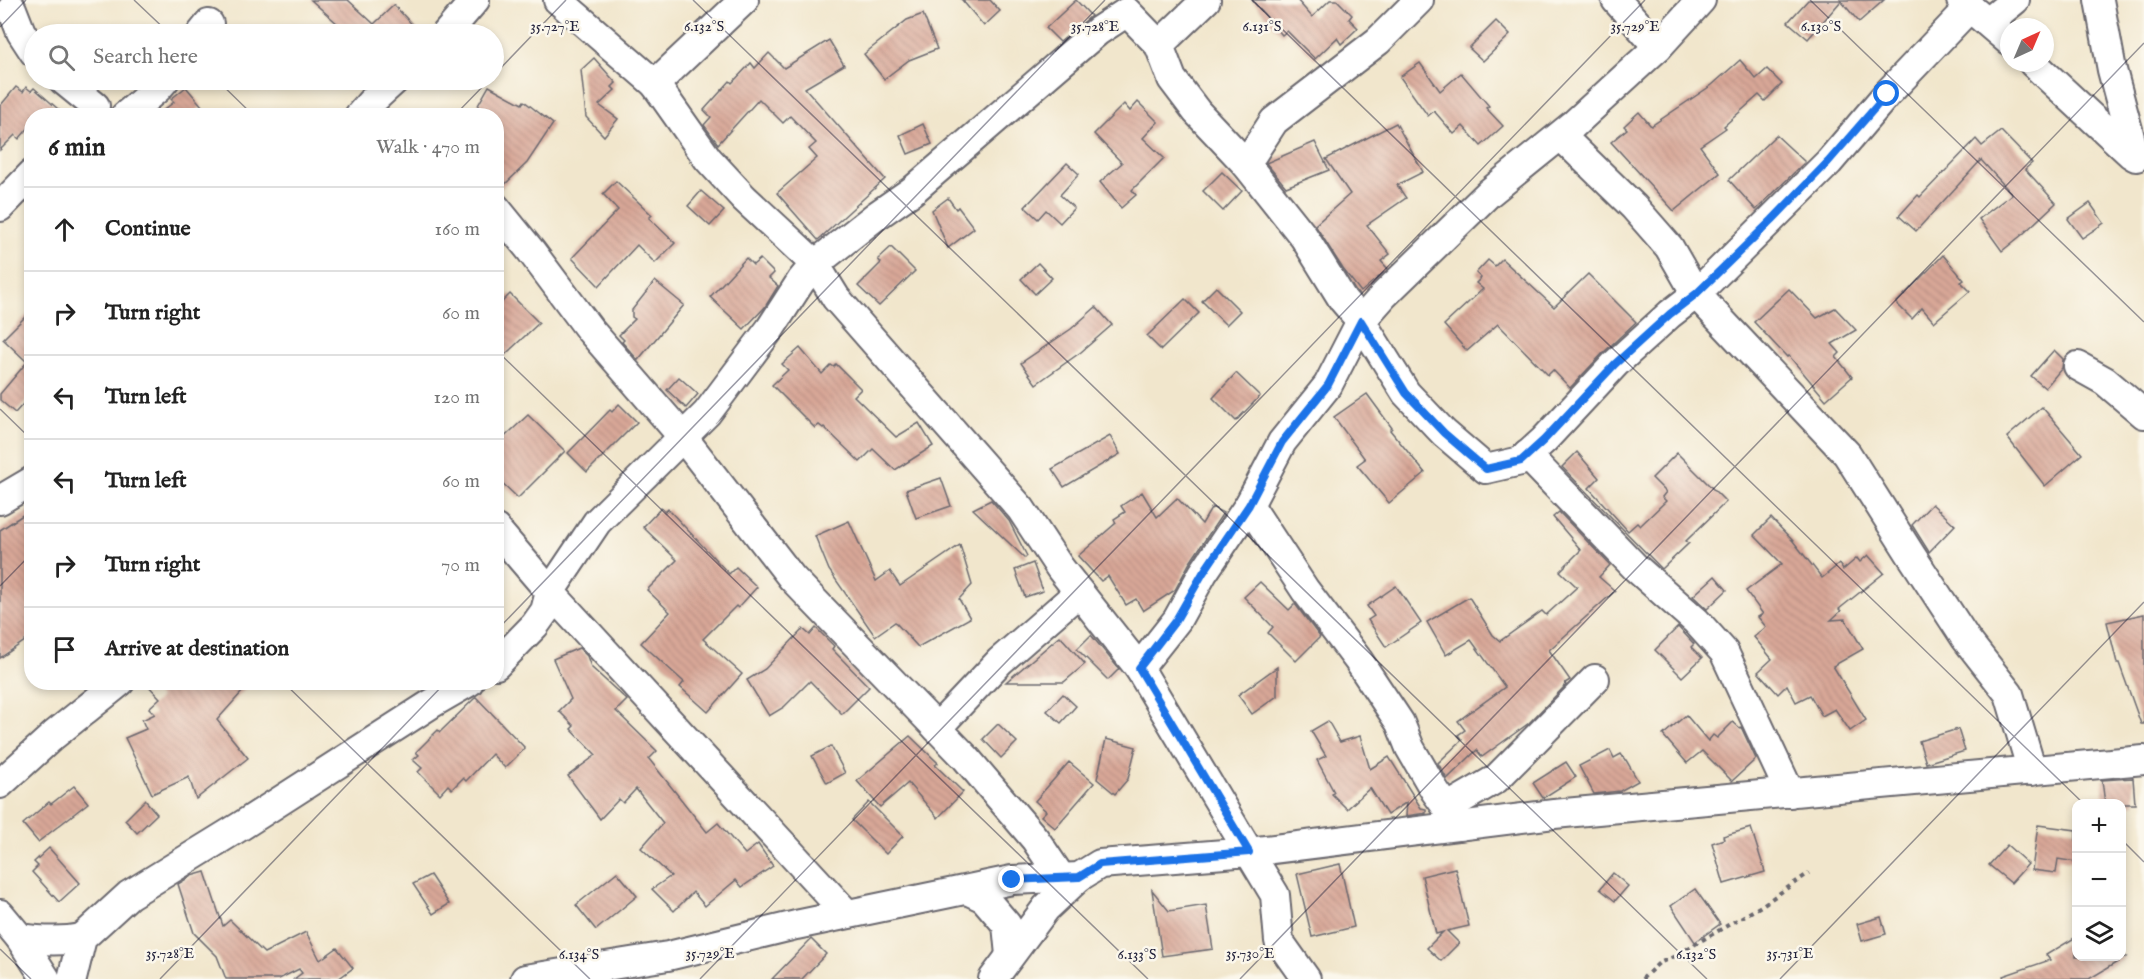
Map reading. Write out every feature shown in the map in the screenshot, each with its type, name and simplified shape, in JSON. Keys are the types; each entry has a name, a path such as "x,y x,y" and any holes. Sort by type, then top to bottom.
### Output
{"street":[{"path":"455,24 475,0"},
{"path":"558,0 655,84 708,159 744,198 815,264 836,298 1021,508 1060,568 1139,668 1275,895 1279,941 1306,979"},
{"path":"655,84 744,0"},
{"path":"1159,45 1206,0"},
{"path":"1616,0 1658,47"},
{"path":"1139,668 1176,620 1203,573 1249,505 1282,442 1328,385 1361,321 1384,295 1489,193 1561,136 1658,47 1701,0"},
{"path":"504,657 535,625 545,611 550,592 597,522 707,413 815,264 912,191 1098,31 1123,6 1159,45 1172,79 1191,104 1210,128 1246,164 1304,237 1343,300 1361,321 1406,393 1444,433 1486,469 1521,461 1544,440 1630,349 1696,294 1828,162 1887,94 1973,10 2014,0"},
{"path":"2099,0 2112,70 2139,160"},
{"path":"1246,164 1274,121 1378,41 1405,4"},
{"path":"1973,10 2000,33"},
{"path":"7,17 24,37"},
{"path":"2043,72 2139,160"},
{"path":"73,90 91,108"},
{"path":"134,108 156,90"},
{"path":"375,108 388,90"},
{"path":"1561,136 1641,215 1669,247 1696,294 1847,454 1966,639 2009,694 2032,771"},
{"path":"0,207 24,182"},
{"path":"504,218 590,330 682,436 792,578 966,758 1070,878"},
{"path":"2078,366 2104,381 2144,414"},
{"path":"1527,455 1636,568 1696,621 1724,652 1790,793"},
{"path":"0,500 24,486"},
{"path":"1249,505 1305,590 1358,660 1400,723 1410,748 1454,817"},
{"path":"504,538 550,592 848,915"},
{"path":"937,728 1000,661 1079,592"},
{"path":"1454,817 1595,679"},
{"path":"0,784 54,735 110,690"},
{"path":"20,938 65,942 82,938 129,895 455,690"},
{"path":"525,979 669,967 848,915 1012,880 1070,878 1100,864 1249,852 1454,817 1554,814 2144,760"},
{"path":"993,979 1070,878"},
{"path":"967,890 984,898 1007,925 1010,955"},
{"path":"0,914 20,938 46,979"},
{"path":"72,979 82,938"}],"path":[{"path":"1642,979 1659,963 1761,906 1809,873"}],"building":[{"path":"311,0 348,0 374,24 338,24"},
{"path":"962,0 990,0 1000,11 984,26"},
{"path":"1076,0 1091,16 1060,42 1046,28"},
{"path":"1252,0 1297,0 1312,17 1330,0 1337,0 1352,15 1349,19 1358,28 1341,44 1337,38 1315,59 1287,31 1282,35"},
{"path":"1808,0 1884,0 1859,22 1841,1 1808,39 1788,22"},
{"path":"394,5 412,24 374,24"},
{"path":"923,14 937,49 909,60 884,79 864,54 907,20"},
{"path":"1496,21 1510,35 1483,61 1469,48"},
{"path":"829,40 844,65 805,88 885,179 818,240 777,193 817,158 809,149 816,143 790,116 783,123 759,99 718,144 704,125 711,117 704,110 730,81 732,83 751,63 755,68 769,53 784,68"},
{"path":"594,58 616,83 612,87 615,90 599,105 618,119 604,136 586,117 581,70"},
{"path":"1740,60 1756,79 1767,69 1782,84 1765,101 1759,95 1724,126 1726,128 1700,146 1720,173 1674,211 1611,142 1627,129 1624,126 1639,112 1651,126 1712,85"},
{"path":"1420,63 1440,91 1461,73 1489,106 1486,108 1503,126 1481,146 1463,126 1454,134 1434,111 1428,116 1400,77"},
{"path":"16,87 23,92 36,90 57,108 24,108 24,133 19,139 15,135 0,150 0,106"},
{"path":"182,90 189,90 202,106 200,108 166,108 174,102 171,99"},
{"path":"487,90 496,90 522,104 524,101 553,124 527,163 504,185 504,108 477,108"},
{"path":"1138,102 1158,122 1143,138 1164,158 1132,190 1136,195 1121,208 1100,182 1122,163 1094,134 1124,104 1130,111"},
{"path":"1396,123 1423,172 1397,185 1406,198 1367,225 1390,254 1381,261 1388,269 1361,292 1343,269 1315,225 1350,194 1326,159"},
{"path":"923,124 932,144 908,154 900,135"},
{"path":"2001,131 2032,163 2025,169 2056,203 2023,234 2002,251 1979,219 2012,194 1981,160 1916,231 1899,216 1976,139 1982,146"},
{"path":"1776,135 1805,162 1756,210 1729,180"},
{"path":"1315,142 1329,170 1286,187 1266,163"},
{"path":"1067,163 1079,174 1060,195 1074,208 1060,223 1046,210 1038,219 1025,207"},
{"path":"1222,172 1242,191 1223,211 1203,191"},
{"path":"616,181 652,215 649,218 675,243 655,263 637,245 599,286 572,258 618,210 603,194"},
{"path":"701,191 724,211 710,226 688,206"},
{"path":"948,198 974,228 948,248 932,210"},
{"path":"2090,203 2104,223 2082,238 2068,219"},
{"path":"891,247 915,271 879,306 858,286 881,263 878,259"},
{"path":"1943,255 1964,280 1961,282 1970,291 1934,322 1922,308 1912,319 1896,303"},
{"path":"746,258 753,265 760,259 774,273 769,278 778,286 765,307 744,329 710,297"},
{"path":"1502,259 1554,307 1588,274 1636,322 1570,388 1553,370 1548,375 1498,324 1467,351 1444,325 1483,289 1476,283 1481,278 1476,273 1488,260 1495,266"},
{"path":"1038,263 1052,278 1035,294 1021,279"},
{"path":"655,281 684,305 638,360 622,342 624,340 619,335 635,319 632,317 632,310"},
{"path":"1216,287 1240,311 1226,325 1202,301"},
{"path":"1789,289 1817,318 1835,308 1856,330 1832,344 1840,353 1836,357 1852,377 1826,400 1789,356 1787,357 1754,322"},
{"path":"510,294 539,323 504,356 504,300"},
{"path":"1185,299 1199,313 1161,350 1147,336"},
{"path":"1096,307 1112,325 1081,352 1036,384 1021,363 1071,329"},
{"path":"24,318 24,359 3,339"},
{"path":"800,348 822,374 831,365 834,367 836,364 861,389 854,396 896,437 919,423 933,446 895,470 873,449 860,462 824,427 819,425 815,428 772,385 788,370 782,364"},
{"path":"2054,350 2063,359 2062,368 2045,388 2031,376"},
{"path":"24,366 24,403 15,413 0,400 0,394"},
{"path":"1236,373 1260,396 1236,421 1213,398"},
{"path":"679,377 698,394 686,408 667,390"},
{"path":"1367,394 1392,428 1390,430 1425,473 1389,503 1357,465 1365,459 1334,417"},
{"path":"619,404 637,422 587,472 568,453 610,410 612,412"},
{"path":"2042,407 2082,454 2045,486 2007,437"},
{"path":"528,415 565,451 518,498 504,485 504,438"},
{"path":"1110,436 1120,454 1064,487 1052,469"},
{"path":"1577,452 1599,478 1589,488 1628,531 1637,523 1640,526 1666,501 1662,497 1666,492 1652,478 1677,453 1726,502 1686,541 1689,543 1662,569 1562,467"},
{"path":"941,478 951,506 916,518 906,490"},
{"path":"1142,492 1157,517 1177,498 1202,524 1212,507 1223,513 1189,564 1175,590 1143,611 1136,599 1126,605 1108,576 1101,581 1078,556 1116,523 1114,519 1125,512 1121,506"},
{"path":"991,500 1009,521 1027,556 1025,558 973,509"},
{"path":"1932,504 1955,525 1929,552 1912,525"},
{"path":"661,508 665,512 668,509 729,574 736,567 757,587 738,608 736,606 703,639 742,674 708,712 680,687 684,682 641,643 670,612 647,590 677,560 643,527"},
{"path":"1559,512 1610,565 1599,577 1615,591 1549,650 1570,680 1565,683 1566,685 1529,723 1482,757 1477,750 1447,779 1438,763 1462,740 1458,735 1465,730 1458,721 1505,687 1471,640 1446,655 1427,622 1469,597 1493,635 1500,641 1542,611 1546,615 1577,587 1560,571 1581,550 1553,517"},
{"path":"24,514 24,642 0,658 0,530"},
{"path":"1771,518 1793,541 1822,578 1839,564 1843,570 1857,558 1860,562 1868,555 1884,573 1839,609 1841,611 1831,620 1845,619 1863,649 1833,666 1866,720 1850,731 1835,709 1822,716 1810,695 1796,702 1787,685 1778,694 1758,672 1772,659 1754,637 1766,627 1758,617 1763,614 1746,591 1782,564 1754,535"},
{"path":"849,521 876,581 890,571 900,586 960,545 972,585 959,599 970,618 918,647 895,622 875,636 829,570 815,536"},
{"path":"1033,563 1043,591 1025,597 1015,570"},
{"path":"1715,576 1727,590 1707,609 1693,596"},
{"path":"1260,582 1289,610 1295,604 1320,637 1296,661 1268,633 1273,627 1244,597"},
{"path":"1396,586 1421,623 1386,647 1368,620 1374,616 1367,606"},
{"path":"2144,614 2144,724 2141,724 2119,663 2117,663 2107,622"},
{"path":"1678,627 1694,644 1691,647 1702,658 1682,677 1655,650"},
{"path":"816,628 834,646 832,649 869,687 842,714 810,681 784,707 769,716 747,680 765,669 803,629 810,635"},
{"path":"1091,635 1119,669 1108,680 1077,649"},
{"path":"1060,636 1085,664 1064,682 1006,682"},
{"path":"579,648 587,656 591,667 627,700 616,711 657,751 649,759 707,832 718,823 745,854 758,844 773,866 742,887 736,880 705,906 693,892 674,911 652,889 671,876 641,848 663,823 636,789 623,803 619,799 600,819 568,776 596,755 571,729 574,726 559,711 571,699 553,659"},
{"path":"1277,667 1277,696 1252,714 1238,695"},
{"path":"152,690 244,690 217,720 248,758 196,799 189,777 152,794 125,738 146,729 142,720 155,714 149,708 160,698"},
{"path":"1063,694 1076,706 1061,723 1047,711"},
{"path":"476,697 525,748 505,768 492,754 466,781 463,778 452,789 448,785 440,794 418,772 422,768 413,760 419,755 416,752 438,730 440,732"},
{"path":"1686,715 1708,741 1713,735 1717,738 1733,722 1741,727 1756,759 1732,781 1702,751 1687,763 1663,735"},
{"path":"1328,721 1340,742 1360,736 1370,769 1389,757 1421,808 1426,809 1426,813 1406,816 1407,802 1387,815 1370,788 1347,809 1332,794 1334,792 1317,760 1326,756 1311,731"},
{"path":"998,724 1017,742 1001,758 983,739"},
{"path":"1958,729 1965,751 1926,763 1919,741"},
{"path":"910,736 963,792 938,818 908,783 880,807 857,781"},
{"path":"1106,739 1136,747 1128,779 1115,794 1097,779"},
{"path":"831,746 845,773 827,783 812,756"},
{"path":"1610,750 1614,758 1621,754 1638,781 1620,791 1594,794 1579,766"},
{"path":"1069,762 1094,783 1055,828 1041,816 1046,811 1035,801"},
{"path":"1566,762 1576,777 1543,798 1533,783"},
{"path":"2133,778 2135,804 2126,804 2126,799 2104,799 2102,780"},
{"path":"74,786 88,803 38,842 23,824 49,802 51,804"},
{"path":"145,800 157,814 137,833 125,820"},
{"path":"869,802 903,836 886,854 852,820"},
{"path":"2038,825 2072,829 2072,861 2058,859 2056,873 2032,870"},
{"path":"1751,828 1765,872 1724,884 1712,843 1724,839 1723,836"},
{"path":"2007,845 2028,864 2011,883 1989,865"},
{"path":"49,848 80,883 59,902 32,872 38,866 34,862"},
{"path":"1340,864 1354,927 1312,937 1297,874"},
{"path":"1455,868 1469,926 1447,931 1459,943 1441,961 1427,948 1443,932 1436,934 1422,876"},
{"path":"205,872 223,926 230,920 264,953 306,932 320,960 337,948 353,968 338,979 294,979 302,973 299,969 279,979 226,979 217,956 194,933 178,884 191,876"},
{"path":"617,872 637,896 596,930 576,905"},
{"path":"1613,873 1628,886 1615,901 1600,889"},
{"path":"430,875 449,904 433,914 413,884"},
{"path":"1695,889 1720,924 1695,942 1671,906"},
{"path":"1152,890 1169,911 1206,905 1213,949 1162,956"},
{"path":"1881,917 1886,934 1862,941 1857,924"},
{"path":"811,939 826,954 802,979 772,979"},
{"path":"2072,939 2072,961 2119,961 2089,979 2004,979 2003,976 2050,960 2046,955"}],"route":[{"path":"1012,880 1079,877 1100,864 1249,852 1139,668 1176,620 1203,573 1249,505 1282,442 1328,385 1361,321 1406,393 1444,433 1486,469 1521,461 1544,440 1630,349 1696,294 1772,220 1828,162 1887,94"}]}
